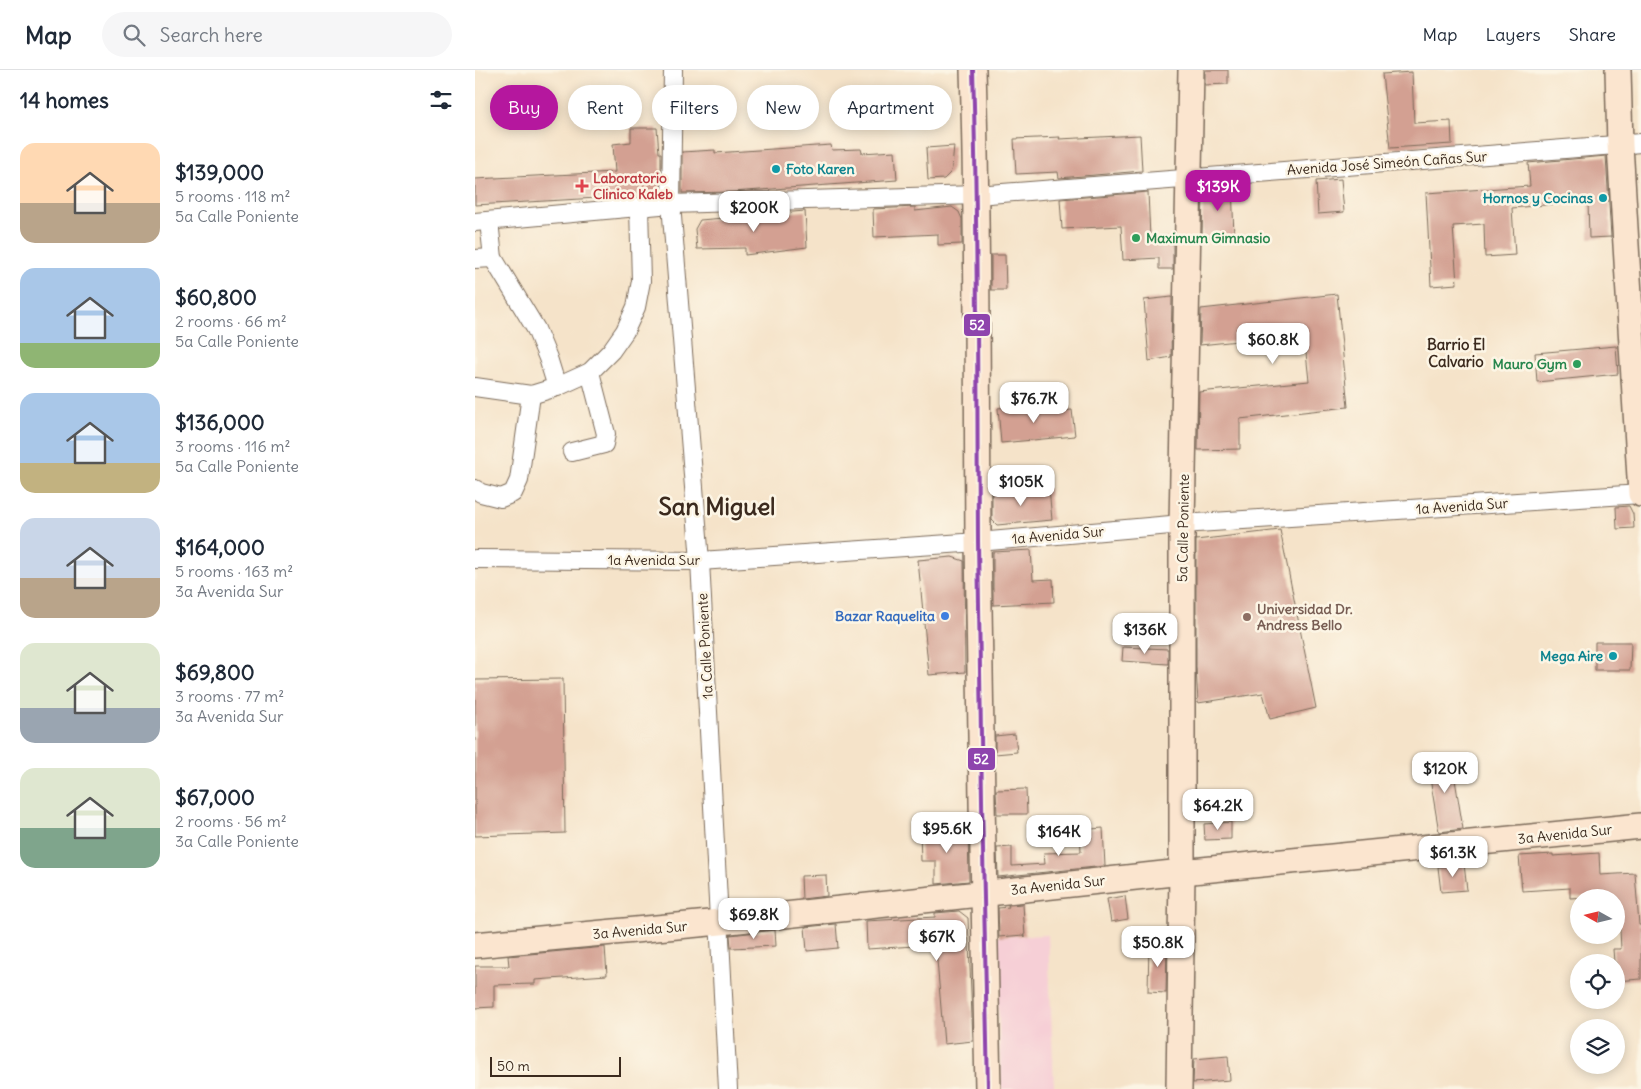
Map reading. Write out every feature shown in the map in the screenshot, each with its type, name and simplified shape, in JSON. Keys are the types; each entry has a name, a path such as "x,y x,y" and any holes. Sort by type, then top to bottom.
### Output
{"street":[{"name":"1a Calle Poniente","path":"673,70 671,204 700,561 728,1089"},
{"path":"973,70 977,195 983,894 988,1089"},
{"name":"5a Calle Poniente","path":"1179,1089 1182,872 1182,524 1191,70"},
{"path":"1619,70 1631,144 1641,494"},
{"name":"Avenida José Simeón Cañas Sur","path":"482,221 671,204 977,195 1631,144"},
{"path":"475,387 531,395 557,387 591,372 611,351 625,331 636,307 641,281 639,207"},
{"path":"482,221 493,258 536,329 557,387"},
{"path":"475,260 493,258"},
{"path":"572,452 605,444 606,440 591,372"},
{"path":"475,489 481,493 501,498 513,493 519,480 531,395"},
{"name":"1a Avenida Sur","path":"475,559 700,561 979,542 1182,524 1641,494"},
{"name":"3a Avenida Sur","path":"475,945 720,922 1182,872 1641,826"}],"shaded area":[{"path":"1048,935 1054,1089 1001,1089 996,937"}],"building":[{"path":"1205,70 1228,70 1228,84 1205,85"},
{"path":"1412,72 1414,123 1451,121 1452,144 1390,148 1382,74"},
{"path":"652,128 652,130 657,130 659,153 661,153 661,187 650,195 475,205 475,179 615,172 613,144 631,142 631,130"},
{"path":"1140,135 1142,171 1059,178 1058,172 1016,174 1014,139"},
{"path":"831,145 832,150 861,149 862,153 895,151 897,180 733,192 682,193 682,152 715,150 715,153"},
{"path":"954,146 950,173 944,179 928,180 926,148"},
{"path":"1606,156 1611,237 1589,238 1588,201 1512,208 1515,255 1485,257 1484,224 1453,226 1457,284 1431,286 1426,193 1530,186 1528,163"},
{"path":"1341,179 1344,212 1318,214 1316,181"},
{"path":"1232,186 1234,236 1202,237 1203,193 1210,187"},
{"path":"1148,192 1150,238 1173,238 1173,269 1159,269 1159,258 1123,260 1121,226 1062,229 1060,199"},
{"path":"915,207 915,211 952,207 959,212 962,219 962,244 938,245 938,234 874,237 873,209"},
{"path":"805,211 807,247 745,255 745,248 697,249 695,229 700,220"},
{"path":"991,255 1005,255 1006,290 991,290"},
{"path":"1337,294 1348,407 1240,419 1240,449 1198,450 1199,392 1309,381 1304,334 1200,345 1201,309"},
{"path":"1172,297 1171,357 1149,361 1144,300"},
{"name":"Mauro Gym","path":"1616,346 1618,374 1537,382 1535,353"},
{"path":"1033,404 1034,413 1072,410 1075,436 1001,443 998,408"},
{"path":"1049,488 1052,520 997,525 992,520 992,493"},
{"path":"1629,506 1633,514 1634,528 1617,529 1616,507"},
{"name":"Universidad Dr. Andress Bello","path":"1280,530 1316,708 1270,719 1263,693 1198,703 1196,666 1196,540"},
{"path":"1031,550 1033,580 1053,579 1054,602 993,605 993,552"},
{"name":"Bazar Raquelita","path":"952,557 964,561 965,672 929,675 918,560"},
{"name":"Mega Aire","path":"1595,642 1631,642 1630,670 1595,670"},
{"path":"1123,647 1168,649 1168,664 1122,661"},
{"path":"563,679 565,833 475,836 475,680"},
{"path":"1015,734 1017,752 995,754 995,736"},
{"path":"1451,755 1463,829 1439,832 1427,760"},
{"path":"1026,789 1027,814 997,814 996,790"},
{"path":"1231,822 1231,839 1205,840 1204,824"},
{"path":"1103,828 1105,866 998,877 997,848 1012,847 1012,866 1045,864 1044,853 1081,852 1080,830"},
{"path":"968,830 969,881 936,884 936,861 921,861 920,831"},
{"path":"1599,853 1600,875 1635,873 1639,925 1641,925 1641,979 1625,980 1625,954 1613,954 1613,949 1621,949 1621,944 1625,944 1625,889 1570,888 1522,891 1519,856 1553,854 1553,856"},
{"path":"1464,864 1467,890 1441,892 1438,867"},
{"path":"826,875 827,896 802,899 801,876"},
{"path":"1125,896 1128,919 1111,922 1107,899"},
{"path":"1023,904 1025,937 1024,935 999,937 998,908"},
{"path":"959,911 968,918 973,1041 944,1044 936,948 915,948 915,946 867,949 866,921 935,917 935,913"},
{"path":"836,924 838,948 807,951 805,927"},
{"path":"775,930 776,946 731,948 730,935"},
{"path":"1149,943 1167,943 1166,993 1148,992"},
{"path":"605,947 607,975 535,980 535,984 494,985 494,1007 475,1008 475,966 509,966 508,956"},
{"path":"1228,1056 1230,1080 1193,1083 1194,1059"}],"transit line":[{"name":"52","path":"973,70 977,247 980,678 988,1089"}],"place":[{"name":"Foto Karen","path":"776,169"},
{"name":"Laboratorio Clinico Kaleb","path":"582,186"},
{"name":"Hornos y Cocinas","path":"1603,198"},
{"name":"Maximum Gimnasio","path":"1136,238"},
{"name":"Mauro Gym","path":"1577,364"},
{"name":"Bazar Raquelita","path":"945,616"},
{"name":"Universidad Dr. Andress Bello","path":"1247,617"},
{"name":"Mega Aire","path":"1613,656"}],"district":[{"name":"Barrio El Calvario","path":"1456,354"},
{"name":"San Miguel","path":"717,507"}]}
